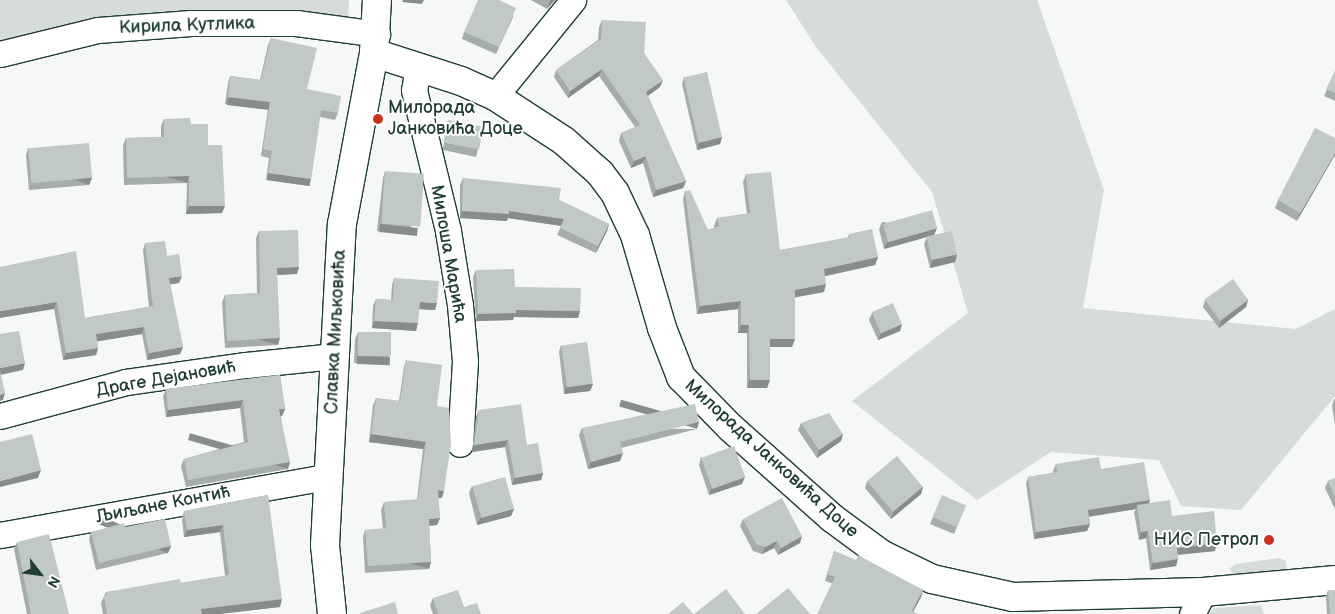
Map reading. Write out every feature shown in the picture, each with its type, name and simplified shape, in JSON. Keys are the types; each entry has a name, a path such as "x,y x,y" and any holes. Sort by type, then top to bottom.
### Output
{"street":[{"path":"375,43 377,0"},
{"path":"495,96 574,0"},
{"name":"Кирила Кутлика","path":"0,54 98,30 191,23 296,23 375,43"},
{"name":"Милорада Јанковића Доце","path":"375,43 418,66 495,96 564,141 600,172 615,193 635,236 662,328 681,377 731,428 856,538 915,572 988,594 1198,603 1335,580"},
{"name":"Славка Миљковића","path":"332,614 325,545 327,477 342,224 375,43"},
{"name":"Милоша Марића","path":"418,66 414,84 417,107 448,231 460,305 465,360 460,444"},
{"name":"Драге Дејановић","path":"0,416 126,382 265,362 335,356"},
{"name":"Љиљане Контић","path":"0,535 327,477"}],"shaded area":[{"path":"0,0 349,0 348,20 0,48"},
{"path":"786,0 1037,0 1104,190 1083,308 1296,329 1335,309 1335,396 1241,510 1181,506 1159,460 1051,452 977,500 852,401 968,313 932,192 816,47"},
{"path":"1279,558 1286,561 1287,572 1232,578 1230,568 1236,564"},
{"path":"1261,605 1264,614 1209,614 1213,608"}],"building":[{"path":"478,0 499,0 516,8 499,47 464,32"},
{"path":"602,20 646,22 644,53 663,80 646,92 686,181 656,190 646,156 634,161 621,133 640,125 602,69 570,91 556,70 601,39"},
{"path":"271,38 317,48 307,89 341,96 338,113 321,110 311,179 268,173 272,151 263,149 270,102 228,97 230,76 261,80"},
{"path":"1335,71 1335,93 1326,89"},
{"path":"707,72 722,137 699,143 684,77"},
{"path":"190,118 191,124 208,124 208,145 222,145 225,206 189,206 189,176 127,178 126,138 164,137 164,119"},
{"path":"448,120 483,127 479,149 444,143"},
{"path":"1315,128 1335,138 1335,153 1300,213 1278,200"},
{"path":"89,143 92,178 31,183 28,148"},
{"path":"385,171 424,174 420,227 381,224"},
{"path":"771,172 780,250 850,237 849,234 872,229 878,257 824,269 826,284 795,290 795,339 770,339 770,380 750,380 749,325 741,325 741,301 700,306 685,191 690,190 708,230 719,226 717,218 750,213 746,174"},
{"path":"463,178 561,188 559,200 609,224 598,246 560,228 564,219 509,211 509,214 462,211"},
{"path":"932,210 937,228 888,242 883,224"},
{"path":"298,230 299,267 277,268 280,338 227,341 225,295 260,293 259,231"},
{"path":"952,231 957,254 932,260 927,236"},
{"path":"165,241 167,256 179,254 182,276 169,278 183,347 149,353 144,327 96,334 98,348 66,353 57,302 0,311 0,267 76,251 85,318 153,306 145,243"},
{"path":"514,269 515,287 581,288 580,311 516,310 516,313 478,314 476,270"},
{"path":"394,278 439,281 437,303 420,302 418,323 374,321 376,299 393,300"},
{"path":"1233,279 1248,300 1220,321 1205,300"},
{"path":"893,303 902,324 881,333 872,312"},
{"path":"19,331 25,363 0,368 0,334"},
{"path":"358,332 391,332 391,356 358,356"},
{"path":"587,342 593,384 567,387 561,346"},
{"path":"406,360 442,365 437,406 449,408 451,444 444,491 438,490 440,518 429,519 431,562 368,566 365,530 386,528 384,502 418,499 426,442 371,434 376,398 400,401"},
{"path":"0,370 5,393 0,395"},
{"path":"280,375 285,409 279,409 290,462 188,480 184,459 248,442 243,400 168,410 166,389"},
{"path":"521,404 527,445 538,443 543,473 515,478 508,440 474,445 479,410"},
{"path":"695,404 699,422 620,442 623,453 591,462 582,428"},
{"path":"829,413 843,434 819,450 801,423"},
{"path":"32,434 41,470 0,481 0,442"},
{"path":"734,446 745,477 712,489 701,458"},
{"path":"897,456 923,487 893,512 867,481"},
{"path":"1099,457 1101,469 1144,462 1150,500 1088,510 1090,524 1036,532 1028,477 1057,472 1056,464"},
{"path":"505,477 514,509 481,518 472,486"},
{"path":"1335,478 1335,497 1328,481"},
{"path":"268,495 282,599 201,609 202,614 107,614 104,596 107,595 106,592 180,579 181,583 229,575 223,525 187,530 184,511"},
{"path":"942,495 966,505 957,527 933,517"},
{"path":"782,498 802,536 781,548 777,541 765,547 756,544 743,519"},
{"path":"1170,500 1172,516 1214,511 1217,543 1177,548 1178,559 1153,563 1148,531 1141,532 1137,505"},
{"path":"165,519 171,546 99,563 91,532 124,523 125,527"},
{"path":"49,534 69,614 31,614 17,542"},
{"path":"834,551 856,560 858,555 923,590 912,611 918,614 817,614 835,577 827,574"},
{"path":"788,588 810,614 756,614"},
{"path":"726,589 745,614 694,614"},
{"path":"458,590 464,607 477,603 481,614 438,614 433,598"},
{"path":"1328,590 1335,590 1335,614 1330,614"},
{"path":"395,602 398,614 360,614 360,613"},
{"path":"683,602 693,614 668,614"}],"place":[{"name":"Милорада Јанковића Доце","path":"378,119"},
{"name":"НИС Петрол","path":"1269,540"}]}
